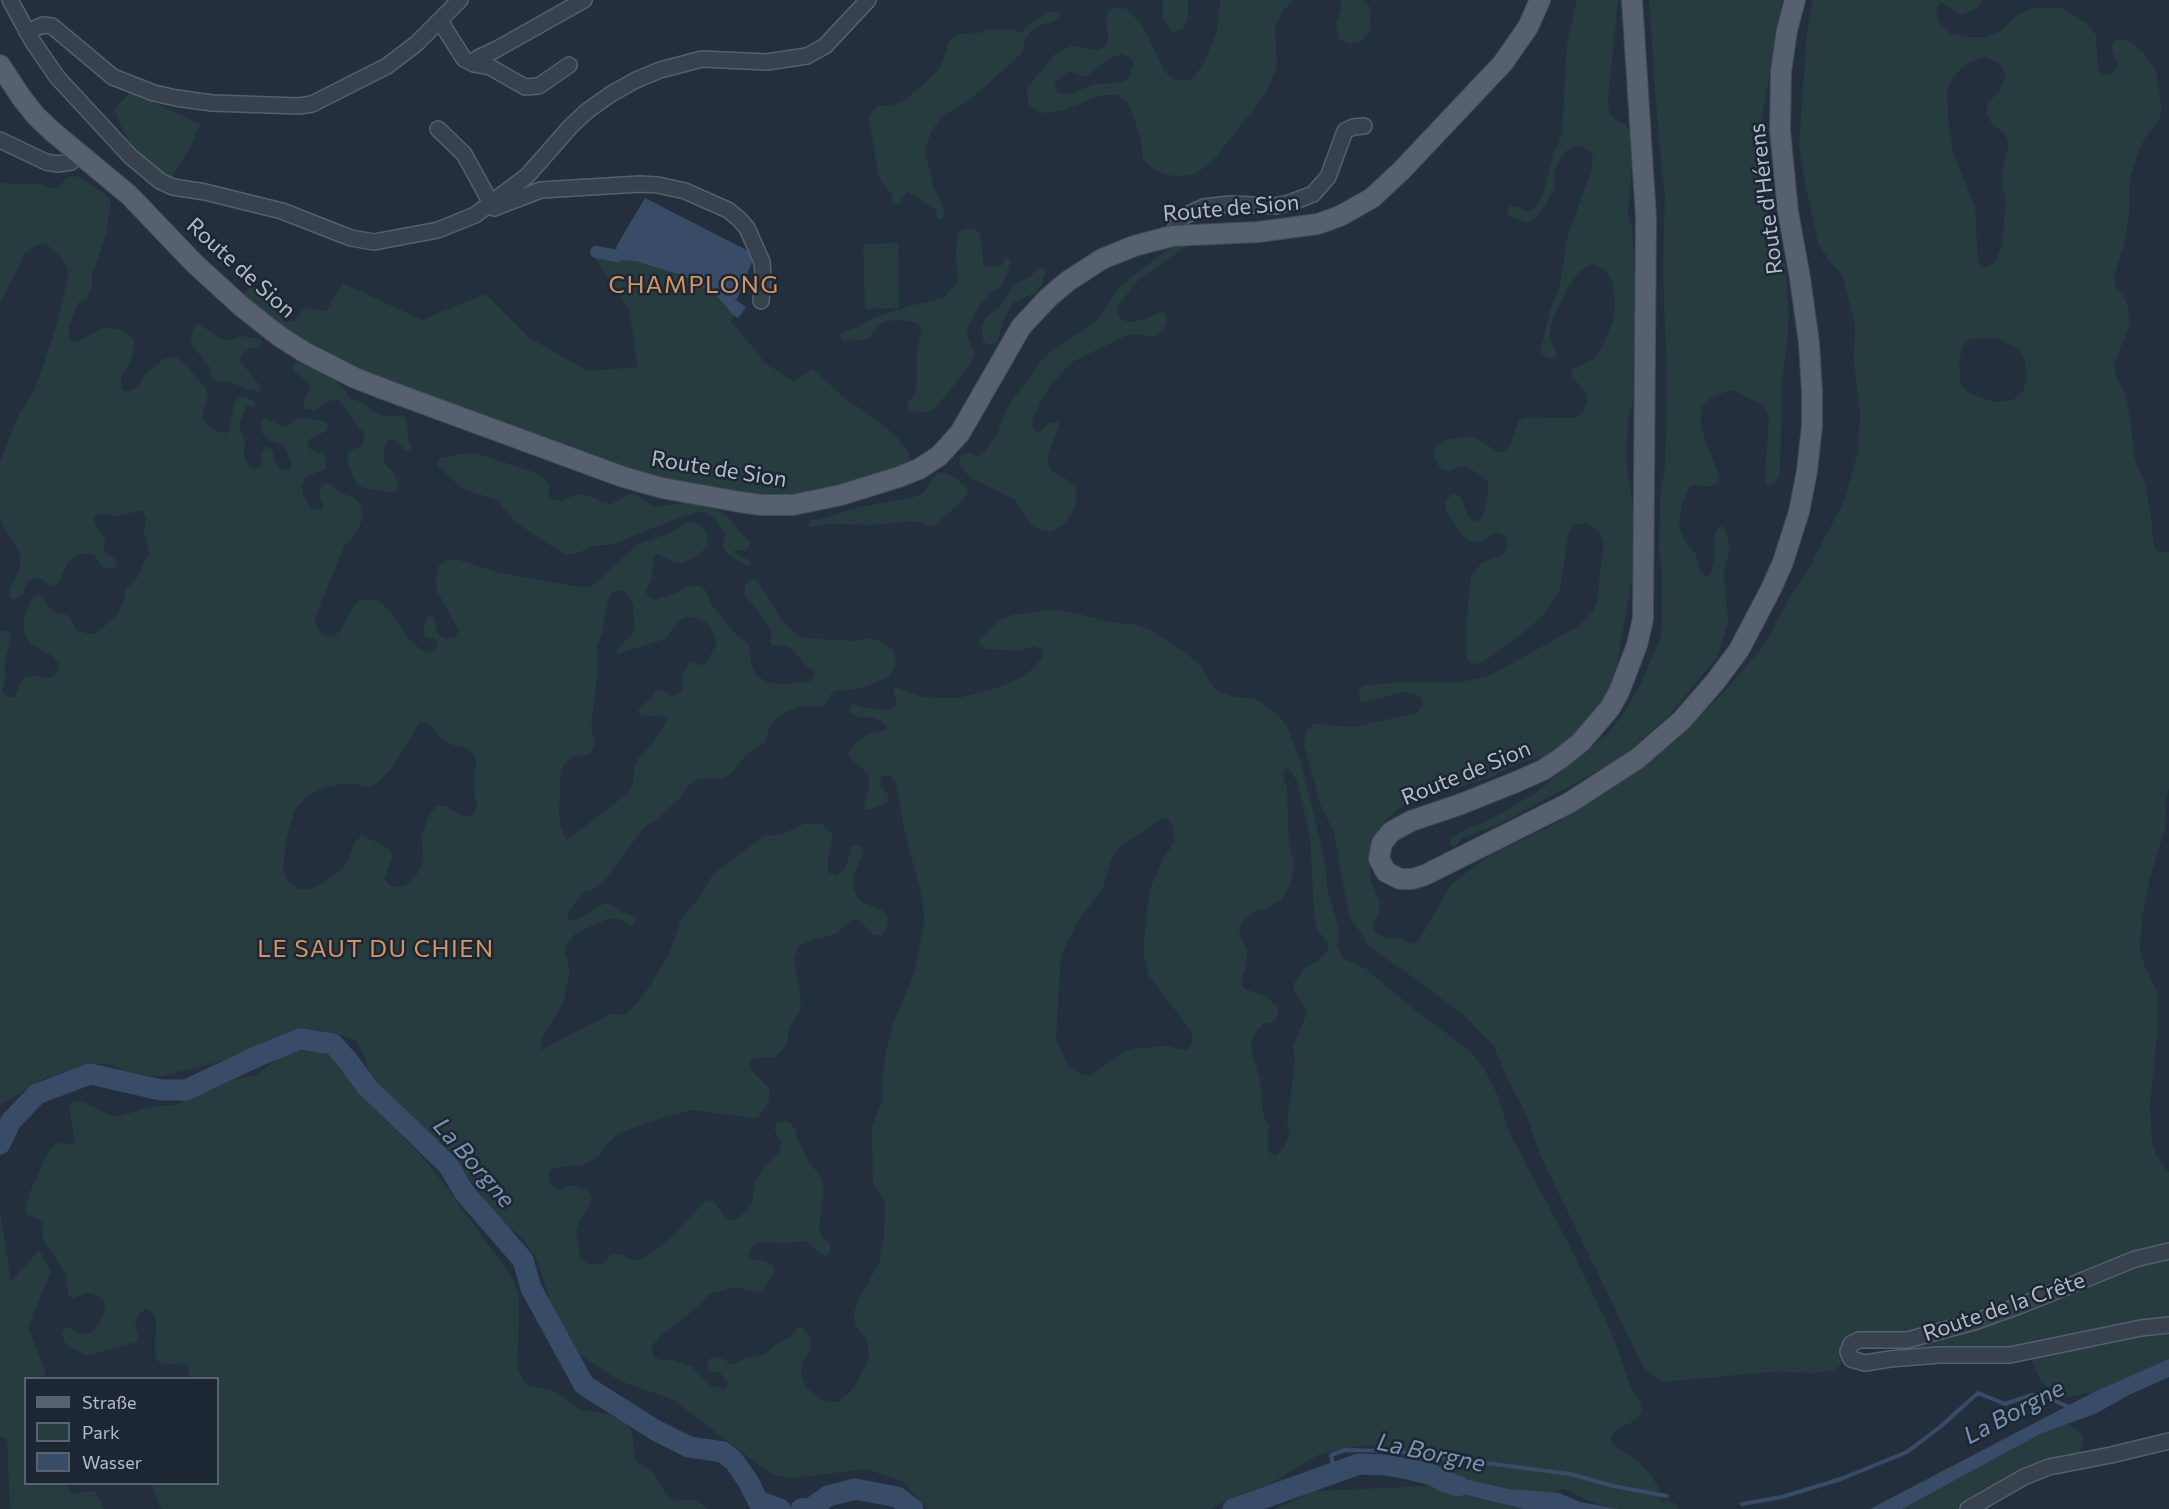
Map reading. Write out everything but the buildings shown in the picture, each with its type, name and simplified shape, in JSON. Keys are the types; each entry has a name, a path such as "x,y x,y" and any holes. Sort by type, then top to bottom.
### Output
{"main road":[{"name":"Route de Sion","path":"1,70 36,116 126,192 201,269 241,306 279,336 328,365 387,390 623,477 662,488 761,505 793,505 815,502 899,477 930,463 945,451 960,433 1017,333 1048,298 1102,259 1134,246 1172,236 1292,229 1318,224 1340,216 1372,198 1415,157 1503,63 1528,27 1540,0"},
{"name":"Route de Sion","path":"1632,0 1646,217 1643,619 1637,645 1619,692 1610,708 1581,742 1542,770 1516,782 1411,820 1396,828 1384,840 1380,851 1381,863 1389,874 1400,879 1417,878 1569,803 1637,759 1662,739 1702,698 1738,650 1761,611 1783,562 1799,512 1807,471 1812,426 1812,392"},
{"name":"Route d'Hérens","path":"1795,0 1784,47 1781,72 1780,130 1788,212 1804,307 1812,392"}],"street":[{"path":"10,0 27,32 57,77 130,156 149,173 170,186 282,211 342,235 367,242 443,229 468,218 527,176 587,111 628,84 660,70 696,60 767,62 807,56 825,46 868,0"},
{"path":"27,32 42,25 52,26 113,77 154,93 191,101 290,107 312,104 387,66 416,44 459,0"},
{"path":"474,64 478,58 588,1"},
{"path":"440,21 464,59 474,64 490,67 525,87 540,86 569,65"},
{"path":"1172,236 1184,216 1204,207 1230,204 1276,206 1313,194 1328,177 1345,131 1353,127 1364,126"},
{"path":"438,129 464,154 488,210 541,190 640,184 675,188 728,210 747,228 762,262 761,301"},
{"path":"0,140 46,162 58,164 71,162 79,153"},
{"name":"Route de la Crête","path":"2169,1251 2135,1259 1974,1322 1907,1340 1859,1340 1851,1344 1848,1352 1851,1359 1865,1363 1939,1355 2010,1355 2140,1328 2169,1325"},
{"path":"1968,1509 2024,1477 2049,1467 2169,1441"}],"green space":[{"path":"1163,0 1188,0 1188,19 1182,30 1171,32 1163,19"},
{"path":"1220,0 1293,0 1283,11 1275,27 1277,68 1264,96 1211,163 1193,175 1172,176 1153,169 1143,159 1140,135 1128,103 1117,95 1102,95 1060,111 1041,113 1028,104 1027,88 1054,55 1071,46 1098,50 1106,46 1108,38 1106,18 1108,12 1116,7 1127,9 1142,25 1165,72 1176,80 1191,80 1203,65 1217,31","holes":["1122,54 1129,57 1134,64 1128,79 1118,83 1094,84 1067,95 1057,92 1055,88 1055,84 1061,77 1070,71 1086,77 1108,59"]},
{"path":"1340,0 1364,0 1370,7 1371,30 1362,41 1350,44 1339,39 1336,24 1341,7"},
{"path":"1577,0 1618,0 1608,99 1609,112 1616,120 1626,125 1632,134 1633,153 1628,214 1634,255 1636,318 1633,402 1628,422 1626,457 1633,509 1632,579 1616,669 1608,692 1599,709 1580,728 1562,745 1544,756 1521,762 1487,779 1449,790 1424,794 1402,806 1378,830 1369,863 1371,882 1380,902 1379,913 1373,924 1375,932 1385,938 1401,939 1414,944 1419,940 1450,886 1468,871 1491,854 1551,826 1630,777 1678,738 1721,695 1765,644 1787,602 1809,568 1845,499 1858,451 1860,415 1854,362 1855,325 1842,274 1819,245 1806,189 1799,144 1807,32 1813,0 1982,0 1977,8 1960,15 1941,2 1936,9 1938,21 1949,33 1963,37 1987,37 2000,31 2018,14 2034,8 2062,8 2088,24 2096,35 2098,70 2104,75 2113,73 2118,63 2112,51 2112,45 2116,39 2130,41 2145,55 2156,71 2162,110 2159,121 2145,138 2139,150 2129,182 2129,213 2124,244 2114,277 2116,287 2123,295 2128,308 2130,324 2114,364 2117,380 2125,393 2135,460 2145,483 2154,548 2160,552 2169,552 2169,789 2166,797 2165,829 2150,878 2142,917 2140,947 2144,965 2158,994 2158,1028 2150,1104 2152,1143 2156,1155 2169,1173 2169,1243 2145,1247 2018,1298 1906,1334 1893,1336 1869,1331 1857,1332 1841,1345 1841,1365 1834,1370 1816,1373 1770,1372 1661,1382 1644,1368 1541,1157 1526,1114 1494,1047 1468,1019 1368,946 1349,917 1334,832 1320,804 1304,744 1306,731 1314,724 1354,727 1417,713 1423,706 1422,699 1404,692 1364,703 1359,697 1362,686 1404,682 1456,683 1489,676 1579,626 1593,611 1597,600 1604,542 1599,531 1585,523 1574,525 1568,534 1560,591 1545,613 1490,657 1481,663 1472,664 1466,657 1466,626 1471,577 1481,563 1505,553 1508,546 1506,536 1497,532 1477,543 1468,540 1460,532 1446,511 1446,501 1452,494 1461,496 1468,516 1475,522 1480,520 1489,489 1487,481 1476,472 1462,466 1449,471 1439,467 1434,458 1435,448 1445,440 1466,436 1478,439 1496,451 1503,452 1509,448 1518,422 1523,417 1572,418 1581,414 1587,403 1586,393 1572,377 1571,370 1593,359 1602,347 1612,323 1615,305 1613,283 1604,268 1593,264 1580,271 1567,288 1550,327 1550,340 1557,352 1555,358 1548,359 1540,352 1550,311 1560,285 1567,238 1591,171 1593,156 1588,150 1579,146 1568,149 1555,169 1554,189 1535,218 1527,222 1509,216 1507,212 1509,206 1527,211 1535,208 1542,197 1554,152 1562,135 1567,44","holes":["1985,57 1998,62 2006,75 1999,91 1988,103 1986,114 1993,126 2004,132 2009,143 2002,169 2002,185 2006,200 2002,245 1995,262 1986,268 1978,263 1975,206 1954,156 1949,129 1947,91 1953,77 1968,63","1998,338 2020,350 2025,361 2027,378 2023,391 2013,400 1994,402 1969,393 1961,386 1959,366 1962,347 1969,339"]},
{"path":"1649,0 1782,0 1759,135 1760,189 1785,264 1789,314 1782,381 1780,475 1774,484 1767,485 1765,476 1769,417 1762,404 1732,390 1711,397 1702,407 1700,418 1719,482 1709,487 1694,485 1689,488 1682,503 1679,528 1695,553 1701,573 1706,577 1710,575 1714,561 1715,536 1717,529 1721,526 1724,528 1730,545 1724,574 1728,622 1717,657 1670,714 1620,759 1501,823 1462,838 1456,846 1451,846 1449,843 1452,837 1486,822 1537,792 1608,733 1623,714 1639,687 1660,640 1662,571 1659,553 1660,498 1665,466 1667,384 1663,268 1665,196"},
{"path":"1053,11 1059,14 1058,18 1030,32 1024,40 1025,46 1022,53 967,102 942,116 931,132 925,150 933,185 945,212 944,218 938,220 936,210 909,192 899,204 892,203 892,195 879,178 869,118 871,113 878,106 903,102 928,80 941,66 950,39 958,34 978,33 989,29 1013,30 1018,33 1034,20"},
{"path":"131,92 200,124 191,146 171,180 143,160 121,126 114,109"},
{"path":"77,176 106,194 111,201 106,234 92,276 92,288 86,298 78,303 69,326 69,339 77,342 102,328 118,329 131,336 135,344 130,362 121,378 121,388 127,392 136,388 144,376 163,359 175,357 182,361 206,388 208,397 203,409 203,420 213,429 225,434 229,431 234,404 239,397 244,396 255,402 254,407 246,406 239,426 245,441 244,456 250,468 256,469 262,465 261,454 266,447 273,451 274,460 280,469 289,471 292,466 286,449 268,440 262,433 261,421 266,418 283,427 304,417 325,422 329,427 310,439 307,445 309,449 323,454 326,459 326,469 307,476 302,485 303,495 311,508 321,510 323,506 319,494 320,489 325,483 331,485 341,493 354,498 361,505 363,517 356,534 345,545 315,617 316,626 322,635 332,637 340,632 355,603 360,600 377,600 389,610 408,638 420,649 428,652 434,650 438,642 427,638 423,633 426,618 434,617 437,633 444,639 454,638 459,631 437,591 436,579 439,565 447,560 459,560 501,573 585,588 592,586 638,544 670,533 687,522 693,522 701,525 706,532 708,546 697,556 682,564 658,554 654,556 652,578 646,590 648,597 655,600 692,585 700,586 706,591 711,604 735,633 749,645 751,663 756,675 768,683 788,684 811,681 815,675 813,669 805,665 792,649 784,645 773,646 770,642 772,632 752,603 745,597 745,585 751,579 756,580 779,617 802,638 856,641 870,638 881,641 892,649 896,660 887,678 858,689 835,691 830,695 827,703 821,707 801,706 788,711 776,718 764,743 745,756 732,773 724,778 698,779 687,787 681,797 655,821 644,827 603,883 584,892 567,913 569,919 574,921 605,903 613,905 622,913 628,913 637,918 632,925 612,918 603,921 576,933 567,944 565,952 570,970 563,1004 543,1036 539,1051 610,1014 626,1015 643,996 668,956 682,917 698,899 713,874 764,836 781,835 806,823 822,824 833,835 828,872 836,876 846,868 852,846 859,845 864,851 855,872 853,886 860,901 883,911 888,918 883,935 873,935 860,921 855,919 836,934 811,940 799,946 794,958 801,999 800,1011 788,1029 788,1041 780,1053 774,1057 754,1058 750,1062 750,1069 769,1088 770,1096 766,1107 758,1117 693,1110 658,1119 617,1134 598,1157 582,1165 552,1168 549,1176 551,1185 557,1190 573,1185 586,1189 592,1196 588,1208 579,1220 576,1232 580,1256 587,1264 603,1264 611,1254 637,1260 649,1255 673,1236 705,1201 714,1202 728,1219 733,1220 740,1217 752,1204 755,1181 779,1153 781,1144 774,1128 777,1123 787,1121 796,1129 797,1137 809,1163 819,1174 824,1189 819,1229 822,1237 830,1243 830,1252 826,1256 819,1253 808,1242 799,1241 785,1244 765,1241 751,1247 748,1257 771,1264 775,1270 763,1290 756,1292 734,1287 709,1294 700,1305 659,1337 652,1346 653,1356 660,1360 673,1360 692,1367 711,1386 724,1389 729,1384 720,1373 709,1371 707,1364 711,1358 719,1357 732,1365 748,1357 758,1357 791,1337 798,1327 803,1328 811,1339 810,1350 803,1362 801,1375 806,1387 823,1401 838,1402 853,1389 869,1358 867,1339 855,1325 854,1312 879,1263 884,1234 885,1202 873,1185 872,1128 883,1098 882,1080 886,1050 895,1018 915,972 924,921 923,900 904,829 896,783 891,777 882,776 880,785 889,796 886,804 864,809 869,786 868,774 849,757 849,750 855,744 869,734 885,730 887,726 871,717 859,717 850,713 850,706 854,704 863,708 891,710 897,700 893,693 895,687 921,697 958,698 997,688 1020,678 1033,669 1043,656 1043,650 1035,646 1019,651 987,649 980,645 980,640 997,622 1012,615 1052,610 1070,612 1149,629 1187,654 1202,667 1217,691 1236,697 1252,698 1262,703 1278,714 1288,728 1301,762 1326,866 1327,887 1339,931 1337,947 1344,959 1366,969 1471,1052 1486,1072 1498,1096 1508,1130 1567,1241 1611,1331 1631,1388 1641,1402 1642,1412 1635,1420 1616,1430 1611,1436 1612,1444 1639,1462 1650,1474 1659,1488 1659,1500 1673,1502 1680,1509 1612,1509 1564,1489 1558,1489 1550,1495 1542,1496 1452,1479 1413,1457 1367,1445 1318,1455 1271,1483 1210,1509 928,1509 902,1481 866,1469 793,1478 777,1476 761,1467 674,1400 620,1381 579,1354 562,1332 551,1306 539,1264 526,1243 517,1233 503,1224 442,1142 430,1138 373,1077 368,1071 363,1052 356,1041 351,1038 333,1033 304,1031 227,1060 157,1077 128,1072 110,1064 91,1064 45,1078 0,1105 0,631 5,630 11,635 4,667 6,673 2,691 7,697 14,697 23,678 32,676 51,678 57,674 59,665 53,656 31,644 24,632 24,619 31,599 37,595 43,598 57,613 68,615 76,630 95,634 117,615 125,599 125,590 137,578 149,552 144,533 146,517 142,510 118,516 99,513 94,518 96,526 105,537 104,552 115,559 117,564 113,568 104,568 94,555 84,553 67,563 60,581 54,586 41,579 33,578 27,582 23,594 16,599 10,598 10,589 20,569 20,557 0,518 0,462 16,420 34,391 41,372 57,323 69,273 57,253 47,245 38,244 26,252 0,303 0,182 42,184 51,189 59,187 67,177","holes":["620,590 626,593 633,604 632,634 617,649 617,654 665,639 684,617 705,621 715,636 716,644 706,664 690,662 683,673 682,690 677,695 671,696 662,689 657,690 650,700 641,706 638,711 642,716 663,715 667,720 652,744 634,766 633,783 628,793 567,840 561,828 559,815 561,769 572,756 587,755 591,752 595,742 591,729 598,669 597,646 602,634 608,601 613,592","420,722 428,723 440,738 453,745 465,747 474,754 476,764 473,784 477,807 473,815 463,816 445,806 437,806 429,814 422,836 423,860 416,876 404,886 392,887 384,879 393,855 389,849 362,835 355,842 346,864 340,871 316,887 298,889 287,880 283,870 286,839 295,809 308,795 341,784 367,787 378,783 393,767","1288,768 1297,781 1310,836 1314,915 1317,929 1329,945 1328,950 1318,961 1304,969 1294,983 1294,992 1307,1013 1293,1046 1295,1062 1287,1123 1290,1135 1276,1156 1269,1153 1267,1147 1269,1127 1263,1114 1260,1078 1252,1055 1251,1043 1257,1030 1263,1024 1274,1022 1279,1012 1277,1006 1263,995 1244,989 1241,981 1247,951 1239,932 1241,923 1253,912 1268,908 1282,899 1290,885 1294,864 1289,842 1284,770","1163,818 1168,819 1173,827 1175,841 1163,859 1151,886 1143,953 1149,976 1192,1032 1192,1043 1189,1049 1184,1050 1167,1046 1132,1049 1119,1055 1090,1076 1082,1075 1068,1065 1056,1039 1061,955 1079,919 1102,890 1111,861 1118,848"]},
{"path":"972,228 980,233 983,263 986,266 1000,267 1007,257 1010,260 1009,270 1001,286 991,292 980,305 967,328 968,339 975,354 971,364 937,406 928,412 909,410 907,404 915,393 917,383 917,351 922,328 917,323 902,320 887,321 881,323 868,339 842,341 840,335 873,318 944,298 959,280 955,257 958,234 962,230"},
{"path":"898,243 899,308 865,309 863,244"},
{"path":"1177,245 1185,247 1134,284 1118,307 1118,315 1129,322 1142,320 1162,312 1166,314 1164,328 1158,335 1148,337 1138,334 1127,335 1072,362 1050,386 1039,405 1032,426 1035,431 1040,432 1049,423 1060,423 1049,453 1048,465 1052,471 1075,487 1077,504 1063,525 1051,532 1041,530 1031,525 1015,500 970,478 959,463 961,456 970,453 980,456 998,432 1007,408 1041,361 1096,321 1119,287 1164,252"},
{"path":"596,255 663,268 684,276 715,294 733,315 731,322 761,357 762,362 793,381 813,369 849,402 894,434 908,451 910,464 836,490 781,500 653,479 412,394 302,344 241,296 251,287 261,290 275,303 285,322 294,321 306,306 326,311 343,283 422,320 485,294 528,337 588,371 638,367 629,310 594,257"},
{"path":"1043,268 1046,271 1042,284 1035,293 1014,302 1004,318 997,342 993,345 983,341 982,326 986,317 999,308 1014,284 1030,277 1037,269"},
{"path":"199,324 221,339 228,340 241,336 260,339 262,343 259,347 250,348 241,355 240,361 260,386 260,392 246,389 227,380 221,382 213,380 209,366 191,344 195,325"},
{"path":"296,362 310,366 340,384 351,399 365,403 380,415 404,417 407,422 410,450 406,451 394,439 388,440 383,457 386,465 395,474 398,487 396,491 393,493 369,489 356,483 348,465 347,455 351,450 361,447 365,440 364,434 338,399 326,402 315,410 306,409 303,403 310,390 309,383 293,370"},
{"path":"466,453 478,454 537,473 546,480 550,487 548,495 551,499 560,501 578,494 611,504 629,494 636,495 654,507 689,502 716,509 729,518 740,533 751,542 746,551 735,550 734,552 750,561 751,564 747,566 726,553 723,544 724,533 715,519 699,512 610,545 597,545 575,554 564,554 515,522 497,500 463,489 438,466 437,462 440,458"},
{"path":"945,472 957,479 967,488 968,492 963,500 934,526 930,527 911,521 874,525 829,524 811,527 808,525 810,520 860,507 914,497 923,493 937,473"},
{"path":"309,1050 323,1052 347,1070 366,1101 417,1151 444,1184 514,1280 519,1296 518,1369 523,1381 528,1385 556,1392 580,1410 608,1414 624,1422 632,1432 635,1461 653,1472 664,1491 676,1501 693,1499 709,1509 163,1509 160,1507 152,1485 219,1485 219,1377 187,1377 188,1367 183,1363 163,1365 157,1360 155,1354 156,1318 146,1309 138,1315 135,1325 137,1342 90,1355 84,1355 65,1343 62,1335 64,1328 69,1327 76,1332 87,1334 92,1332 105,1310 104,1301 98,1296 87,1293 73,1298 68,1296 66,1274 43,1240 43,1225 40,1220 28,1215 25,1211 30,1192 49,1150 56,1143 75,1142 69,1108 70,1104 77,1100 112,1116 120,1116 150,1107 175,1105 235,1079 255,1076 274,1061 292,1053"},
{"path":"0,1210 11,1282 39,1250 51,1271 28,1327 46,1377 24,1377 24,1485 68,1485 71,1494 95,1491 104,1509 10,1509 7,1438 0,1436"},
{"path":"2169,1257 2169,1359 2094,1392 2063,1398 2041,1382 2028,1351 2010,1347 1920,1352 1893,1341 1996,1315 2024,1315 2081,1286 2134,1265"},
{"path":"2068,1424 2084,1435 2078,1462 2049,1467 1968,1509 1902,1509 2040,1434"},
{"path":"1429,1486 1524,1509 1275,1509 1313,1491"}],"water":[{"path":"645,198 752,253 754,257 737,299 734,299 746,307 738,318 715,294 684,276 639,262 617,259 616,247"},
{"path":"2169,1359 2169,1377 2097,1413 2040,1434 1902,1509 1870,1509 2094,1392"},
{"path":"1433,1472 1509,1489 1559,1493 1580,1502 1619,1509 1524,1509 1429,1486"}],"waterway":[{"path":"596,252 618,256"},
{"name":"La Borgne","path":"0,1144 11,1121 37,1094 90,1074 161,1090 186,1090 300,1039 333,1044 367,1087 448,1165 464,1192 523,1260 531,1288 584,1385 655,1430 689,1447 723,1452 734,1461 758,1501 780,1509"},
{"path":"1742,1504 1782,1497 1841,1479 1907,1452 1940,1427 1978,1393 2005,1404 2032,1395 2042,1395 2071,1408"},
{"path":"1335,1473 1331,1455 1345,1450 1394,1451 1570,1474 1613,1486 1667,1496"},
{"name":"La Borgne","path":"1233,1509 1359,1464 1408,1469 1433,1475 1458,1486"},
{"name":"La Borgne","path":"801,1509 811,1508 828,1496 855,1489 897,1497 913,1509"}],"district":[{"name":"CHAMPLONG","path":"694,285"},
{"name":"LE SAUT DU CHIEN","path":"376,949"}]}
